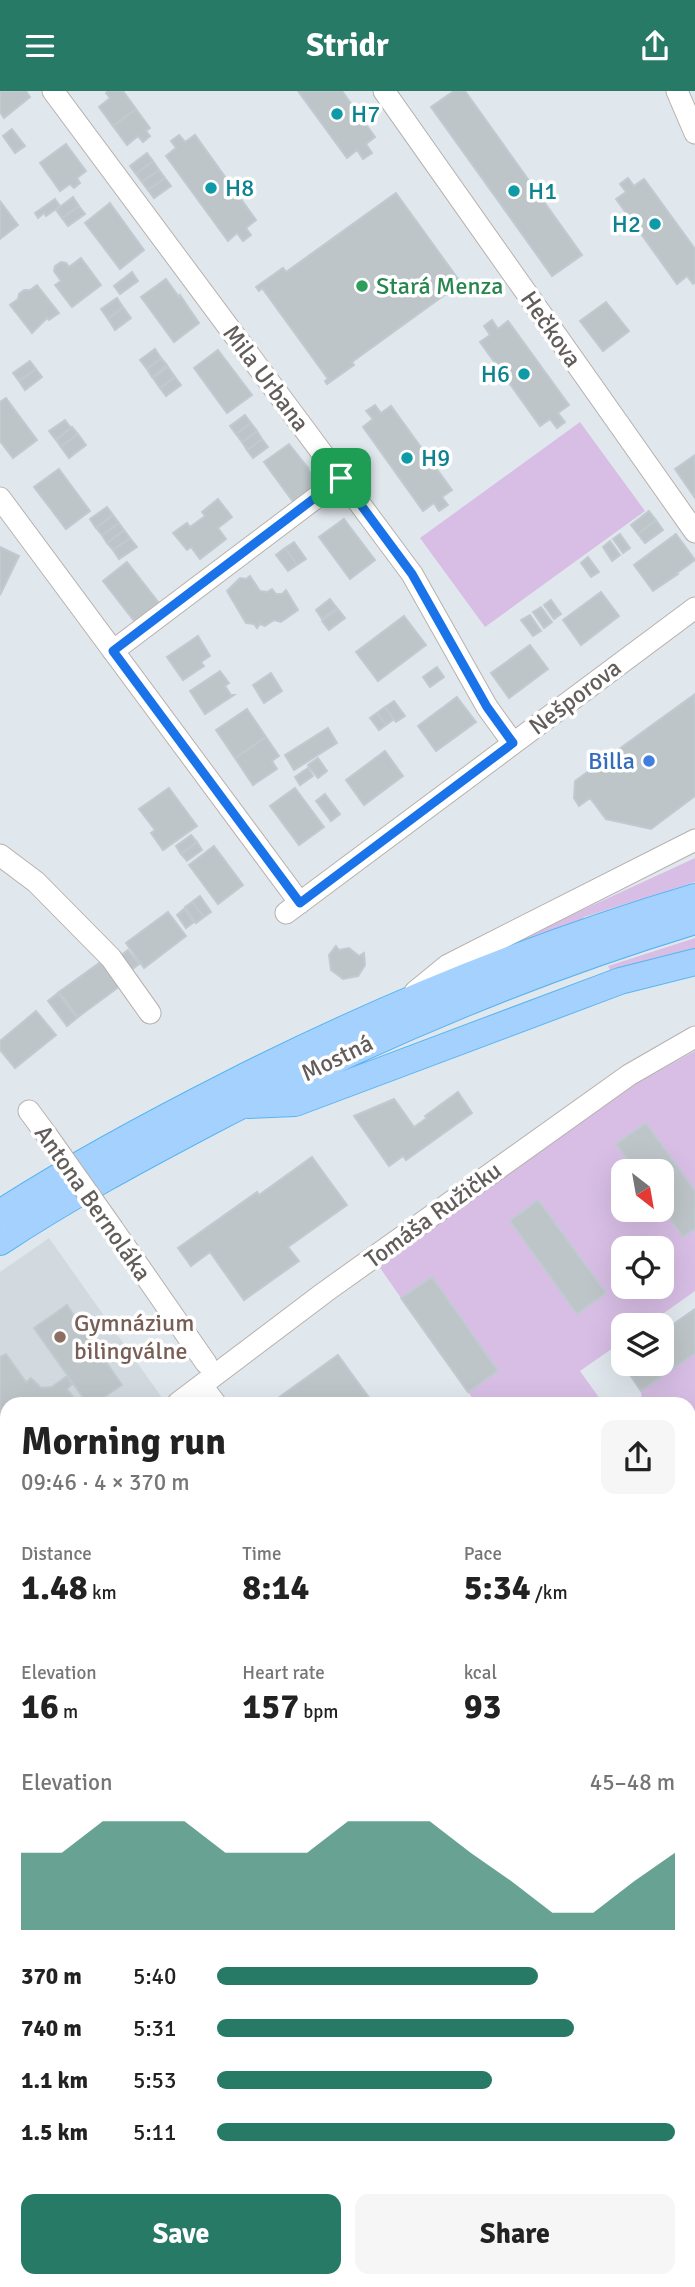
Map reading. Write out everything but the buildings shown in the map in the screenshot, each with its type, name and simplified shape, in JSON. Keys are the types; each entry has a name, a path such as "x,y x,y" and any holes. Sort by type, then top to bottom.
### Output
{"main road":[{"name":"Mostná","path":"0,1213 172,1113 302,1047 432,989 556,941 695,897"},
{"name":"Mostná","path":"0,1242 110,1174 377,1039 577,960 695,921"},
{"path":"242,1105 295,1103 620,981 695,962"}],"street":[{"name":"Mila Urbana","path":"53,91 412,574 487,707 513,743"},
{"name":"Hečkova","path":"384,91 695,532"},
{"path":"677,91 695,132"},
{"path":"0,498 113,651 341,478"},
{"name":"Nešporova","path":"113,651 293,908 695,608"},
{"path":"403,1002 448,965 695,840"},
{"path":"0,855 36,882 111,958 150,1013"},
{"name":"Tomáša Ružičku","path":"186,1397 325,1292 618,1083 695,1037"},
{"name":"Antona Bernoláka","path":"29,1111 206,1363"},
{"path":"202,1386 210,1397"}],"shaded area":[{"path":"580,422 645,511 485,627 420,538"},
{"path":"695,858 695,882 584,917 516,944 515,941"},
{"path":"695,938 695,951 610,970 608,966"},
{"path":"695,1051 695,1191 646,1124 617,1144 628,1159 611,1159 611,1222 672,1222 683,1237 695,1229 695,1291 664,1313 611,1313 611,1349 580,1371 599,1397 472,1397 468,1392 498,1371 432,1277 401,1298 378,1265 624,1090","holes":["539,1201 605,1293 577,1313 510,1222"]},
{"name":"Gymnázium bilingválne","path":"49,1238 161,1397 0,1397 0,1272"},
{"path":"695,1353 695,1397 642,1397 641,1391 662,1376 674,1376 674,1368"}],"place":[{"name":"H7","path":"337,114"},
{"name":"H8","path":"211,188"},
{"name":"H1","path":"514,191"},
{"name":"H2","path":"655,224"},
{"name":"Stará Menza","path":"362,286"},
{"name":"H6","path":"524,374"},
{"name":"H9","path":"407,458"},
{"name":"Billa","path":"649,761"},
{"name":"Gymnázium bilingválne","path":"60,1337"}],"route":[{"path":"341,478 412,574 487,707 513,743 300,903 113,651 341,478"}]}
